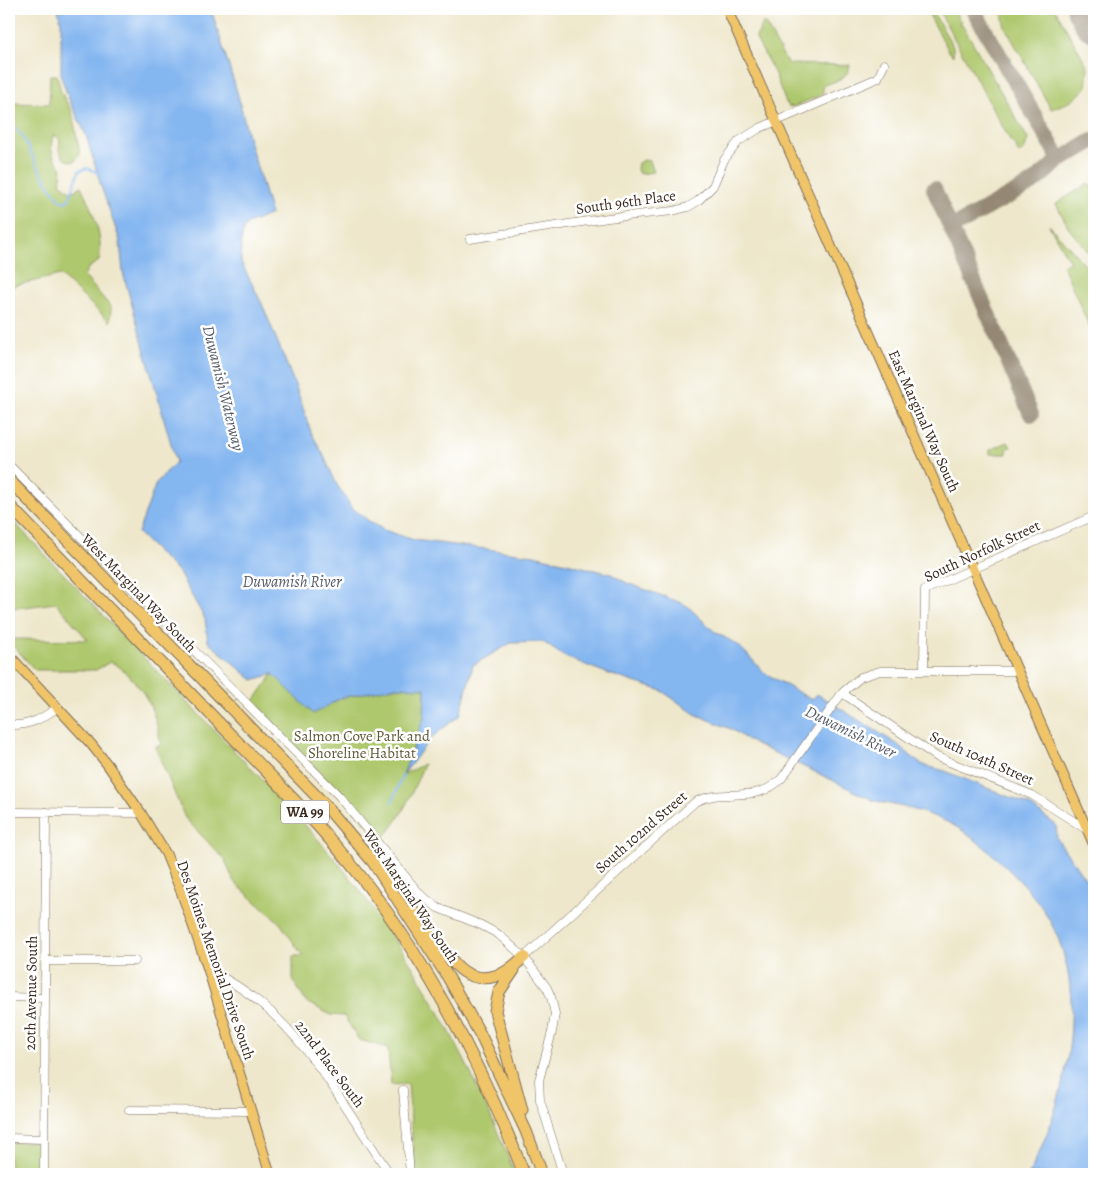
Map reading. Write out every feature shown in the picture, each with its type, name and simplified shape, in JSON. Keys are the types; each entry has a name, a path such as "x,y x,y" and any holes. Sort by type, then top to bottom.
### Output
{"highway":[{"name":"West Marginal Way South","path":"9,480 326,806 373,862 448,977 480,1034 526,1131 542,1174"},
{"name":"West Marginal Way South","path":"9,505 303,810 362,878 421,962 450,1012 486,1084 524,1174"},
{"path":"373,862 414,910 453,963 462,971 480,977 501,975 524,957"},
{"path":"524,957 499,992 495,1011 517,1089 526,1131"}],"main road":[{"name":"East Marginal Way South","path":"727,9 1094,845"},
{"name":"Des Moines Memorial Drive South","path":"9,655 107,764 141,812 166,854 208,969 270,1174"}],"street":[{"name":"South 96th Place","path":"470,239 589,221 673,211 688,207 698,201 712,186 724,160 734,146 747,135 878,78 884,64"},
{"path":"9,465 339,796 420,894 438,908 498,934 524,957 551,997 555,1014 539,1080 542,1110 563,1174"},
{"name":"South Norfolk Street","path":"924,670 925,590 1094,516"},
{"name":"South 102nd Street","path":"524,957 695,802 708,796 759,793 775,786 842,693 861,677 874,672 1017,670"},
{"name":"South 104th Street","path":"842,693 937,757 1020,790 1086,829"},
{"path":"9,726 31,724 58,708"},
{"path":"9,812 141,812"},
{"name":"20th Avenue South","path":"44,1174 46,812"},
{"path":"46,960 135,961"},
{"name":"22nd Place South","path":"208,969 227,979 252,997 273,1014 297,1039 315,1062 390,1174"},
{"path":"9,997 45,998"},
{"path":"403,1090 410,1174"},
{"path":"129,1110 251,1111"},
{"path":"9,1138 43,1139"}],"green space":[{"path":"926,9 931,9 953,46 953,56 950,53"},
{"path":"938,9 953,9 961,22 959,23 960,25 962,24 1028,139 1025,149 1019,154 1015,145 1011,142"},
{"path":"1001,9 1055,9 1088,67 1086,88 1072,101 1051,109 1005,27"},
{"path":"764,22 788,64 850,65 849,70 840,79 823,86 823,93 821,95 793,107 788,106 774,72 756,39"},
{"path":"50,75 57,75 61,92 72,112 80,154 74,162 64,159 59,149 60,140 54,134 51,144 52,153 62,169 60,183 72,192 81,186 93,213 100,242 99,261 88,268 84,276 111,307 110,322 60,275 9,287 9,103 49,104"},
{"path":"644,160 650,161 654,172 639,174 637,169 638,163"},
{"path":"1088,183 1090,187 1094,185 1094,259 1070,230 1056,204"},
{"path":"1049,225 1094,275 1094,338 1063,265 1070,262"},
{"path":"1008,442 1011,447 1007,448 1007,454 990,454 990,450"},
{"path":"9,517 288,806 355,884 403,952 445,1023 482,1098 515,1174 415,1174 408,1084 391,1085 388,1048 359,1040 344,1016 331,1015 306,1002 293,980 293,956 303,956 280,923 234,882 225,860 185,818 155,747 161,745 155,717 148,701 138,686 121,668 110,662 96,670 35,670 9,641 9,639 88,640 56,603 9,609"},
{"name":"Salmon Cove Park and Shoreline Habitat","path":"273,674 313,713 341,698 393,687 425,687 424,717 404,774 424,764 401,814 381,840 254,701"},
{"path":"9,1142 36,1142 42,1147 42,1174 9,1174"}],"water":[{"name":"Duwamish River","path":"58,9 211,9 238,95 271,214 248,224 244,228 241,241 241,262 262,304 276,338 297,390 311,432 337,485 352,508 384,530 414,540 534,555 611,574 627,583 686,605 715,632 738,645 765,673 812,700 817,694 897,744 918,762 1029,805 1056,825 1057,838 1094,893 1094,1174 1029,1174 1054,1114 1063,1080 1069,1046 1071,1012 1069,978 1061,946 1038,902 1006,867 981,844 960,829 926,814 868,798 747,740 733,730 695,714 662,691 565,657 543,642 511,643 473,665 460,715 431,738 403,775 424,717 425,688 393,687 341,698 313,714 273,674 253,680 208,642 205,619 179,573 138,533 156,483 176,462 123,273 120,241 86,135 70,102 61,77 61,22"}],"waterway":[{"path":"9,125 19,132 26,141 33,158 45,178 63,202 69,200 79,171 87,168 98,173"},
{"path":"392,802 403,775"}],"taxiway":[{"path":"973,9 1060,160"},
{"path":"951,228 1032,183 1060,160 1094,140"},
{"path":"934,189 1031,414"}],"runway":[{"path":"1087,9 1094,21"}],"water label":[{"name":"Duwamish Waterway","path":"224,388"}]}
